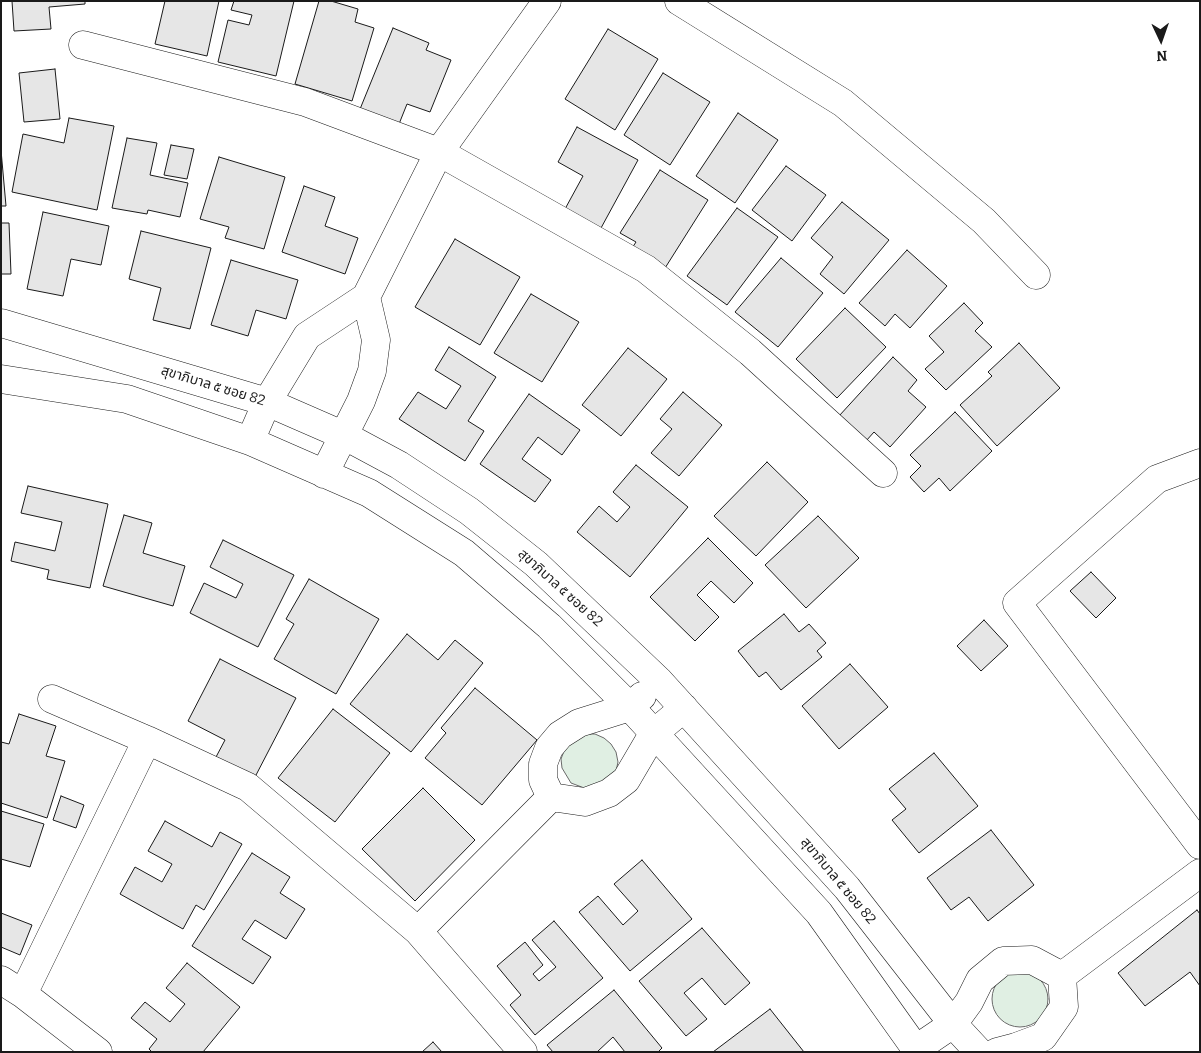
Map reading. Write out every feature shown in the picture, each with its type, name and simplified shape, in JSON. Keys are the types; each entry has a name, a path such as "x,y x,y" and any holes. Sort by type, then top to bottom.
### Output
{"street":[{"path":"250,441 268,402 307,336 366,297 439,152 547,1"},
{"path":"679,1 843,103 984,221 1036,275"},
{"path":"83,46 305,102 439,152 646,269 750,352 883,474"},
{"path":"324,474 345,436 372,371 376,340 366,297"},
{"name":"สุขาภิบาล ๕ ซอย 82","path":"1,323 268,402 345,436 399,464 468,511 536,564 659,681 847,888 953,1024 979,1052"},
{"path":"1,379 127,399 250,441 369,493 464,553 549,626 630,706 653,734 819,913 917,1050 953,1024 969,1002 980,980 1003,961 1032,960 1062,976"},
{"path":"1200,463 1157,479 1017,603 1200,844"},
{"path":"551,797 543,780 543,764 549,748 560,735 579,723 630,706 659,681"},
{"path":"52,699 147,740 248,787 418,932 523,1052"},
{"path":"551,797 585,802 609,793 626,780 653,734 684,708"},
{"path":"98,1052 12,987 147,740"},
{"path":"418,932 551,797"},
{"path":"1062,976 1200,873"},
{"path":"996,1052 1043,1037 1064,1007 1062,976"}],"green space":[{"path":"585,734 595,734 604,738 616,752 618,762 616,771 611,779 587,789 571,783 562,768 561,759 568,743"},
{"path":"1020,971 1031,973 1040,979 1046,988 1048,999 1046,1010 1040,1019 1031,1025 1020,1027 1009,1025 1000,1019 994,1010 992,999 994,988 1000,979 1009,973"}],"building":[{"path":"12,1 85,1 85,4 49,7 51,29 14,31"},
{"path":"165,1 219,1 207,56 155,44"},
{"path":"234,1 294,1 276,76 218,62 228,20 249,25 252,15 231,10"},
{"path":"319,1 331,1 358,9 355,22 374,28 352,101 295,84"},
{"path":"393,28 429,43 426,50 451,60 430,112 407,104 397,129 358,114"},
{"path":"608,29 658,59 615,130 565,99"},
{"path":"55,69 60,119 24,122 19,73"},
{"path":"663,73 710,102 670,165 624,135"},
{"path":"738,113 778,140 735,203 696,176"},
{"path":"69,118 114,126 97,210 12,192 23,134 64,143"},
{"path":"577,127 638,160 601,228 565,209 583,176 558,162"},
{"path":"127,138 157,143 150,175 188,183 180,217 148,210 147,214 112,208"},
{"path":"171,145 194,149 187,179 164,175"},
{"path":"1,150 6,206 1,206"},
{"path":"219,157 285,177 264,249 225,238 229,227 200,219"},
{"path":"786,166 826,195 792,241 752,210"},
{"path":"660,170 708,200 660,276 627,256 636,242 620,233"},
{"path":"304,186 335,197 325,226 358,238 345,274 282,252"},
{"path":"842,202 889,240 844,294 820,274 833,257 811,238"},
{"path":"737,208 778,237 727,305 687,276"},
{"path":"43,212 109,226 101,265 71,259 63,296 27,289"},
{"path":"1,223 9,223 11,274 1,274"},
{"path":"141,231 211,248 190,329 153,320 161,288 129,279"},
{"path":"455,239 520,277 480,345 415,307"},
{"path":"907,250 947,286 910,328 895,314 885,326 859,303"},
{"path":"781,258 823,293 778,347 735,312"},
{"path":"231,260 298,280 286,319 256,310 248,336 211,325"},
{"path":"531,294 579,322 542,382 494,353"},
{"path":"964,303 983,323 975,331 992,347 946,390 925,369 944,352 929,336"},
{"path":"845,308 886,347 837,398 796,359"},
{"path":"1019,343 1060,388 997,446 960,405 992,376 988,372"},
{"path":"449,347 496,377 468,421 484,431 465,461 399,419 418,392 446,409 461,386 435,370"},
{"path":"628,348 667,379 621,436 582,405"},
{"path":"893,357 917,380 908,391 926,407 890,447 874,432 866,441 839,416"},
{"path":"683,392 722,425 679,476 651,453 672,429 660,419"},
{"path":"529,394 580,430 562,455 538,437 522,459 551,480 535,502 480,464"},
{"path":"955,412 992,451 950,491 939,478 924,492 910,477 921,466 910,455"},
{"path":"767,462 808,502 756,556 714,516"},
{"path":"636,465 688,507 630,577 577,532 599,506 617,522 630,507 613,492"},
{"path":"28,486 108,504 90,588 47,579 49,570 11,561 15,542 55,551 62,522 21,513"},
{"path":"124,515 152,523 143,553 185,566 173,606 103,586"},
{"path":"818,516 859,558 806,608 765,565"},
{"path":"708,538 753,583 734,603 711,581 697,595 719,617 695,641 650,597"},
{"path":"223,540 294,575 258,647 190,613 204,583 236,598 243,584 210,567"},
{"path":"1091,572 1116,598 1096,618 1070,591"},
{"path":"309,579 379,619 336,694 274,659 294,624 286,619"},
{"path":"784,614 799,632 809,624 826,643 817,651 822,657 781,690 766,672 759,677 738,651"},
{"path":"984,620 1008,646 981,671 957,646"},
{"path":"407,634 438,660 455,640 483,663 411,752 350,704"},
{"path":"220,659 296,698 255,777 216,757 225,740 188,721"},
{"path":"850,664 888,707 839,749 802,706"},
{"path":"475,688 537,740 482,805 425,758 446,733 441,728"},
{"path":"333,709 390,753 335,822 278,778"},
{"path":"19,714 56,726 46,756 65,761 47,818 1,803 1,742 9,744"},
{"path":"934,753 978,806 919,853 892,820 906,809 889,789"},
{"path":"423,788 475,840 415,901 362,849"},
{"path":"61,796 84,805 76,828 53,820"},
{"path":"1,811 44,824 30,867 1,859"},
{"path":"165,821 212,847 220,832 242,844 204,910 196,905 183,929 120,894 135,867 162,882 172,864 148,851"},
{"path":"991,830 1034,885 988,921 969,897 951,910 927,878"},
{"path":"252,853 290,877 280,893 305,909 286,939 255,920 242,939 271,957 253,984 192,946"},
{"path":"642,860 692,919 630,971 579,912 598,896 623,925 638,911 614,884"},
{"path":"1197,910 1200,914 1200,986 1190,972 1145,1006 1118,973"},
{"path":"1,913 32,925 20,955 1,947"},
{"path":"554,921 603,978 535,1035 510,1005 521,995 497,966 525,942 543,965 533,974 539,981 556,967 532,940"},
{"path":"702,928 750,983 725,1005 702,978 684,993 707,1019 686,1036 639,981"},
{"path":"187,963 240,1007 203,1052 152,1052 149,1049 157,1039 131,1018 145,1002 170,1022 185,1004 166,988"},
{"path":"614,990 662,1048 658,1052 625,1052 613,1037 597,1052 553,1052 547,1045"},
{"path":"770,1009 804,1052 713,1052"},
{"path":"433,1042 442,1052 422,1052"}]}
